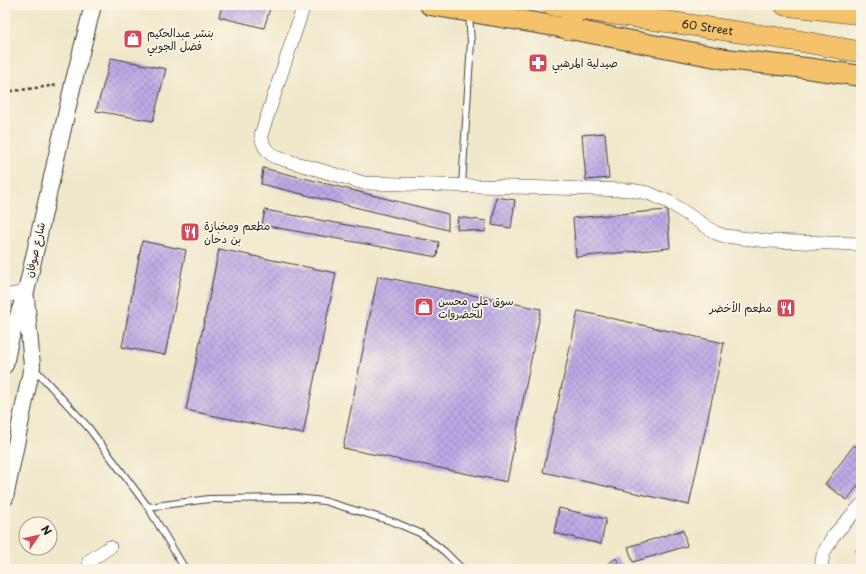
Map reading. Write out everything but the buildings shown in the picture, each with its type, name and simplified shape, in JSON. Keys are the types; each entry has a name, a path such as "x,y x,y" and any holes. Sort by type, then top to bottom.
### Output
{"highway":[{"name":"60 Street","path":"554,5 793,40 861,52"},
{"path":"785,5 861,14"},
{"path":"568,29 576,9"}],"main road":[{"path":"430,5 469,8 568,29 726,59 861,76"}],"street":[{"name":"شارع صوفان","path":"5,498 32,366 26,292 73,84 93,5"},
{"path":"304,5 261,135 263,145 268,152 275,156 364,183 630,190 648,193 669,202 716,233 725,236 768,241 861,244"},
{"path":"5,296 26,292 10,340 5,365"},
{"path":"821,569 823,554 832,536 861,505"},
{"path":"93,569 89,561 110,547"}],"lane":[{"path":"462,185 472,42 469,8"},
{"path":"32,366 88,427 148,507 185,569"},
{"path":"148,507 209,499 296,498 324,501 394,522 422,534 445,552 462,569"}],"path":[{"path":"5,92 73,84"}],"place":[{"name":"بنشر عبدالحكيم فضل الجوبي","path":"133,39"},
{"name":"صيدلية المرهبي","path":"538,63"},
{"name":"مطعم ومخبازة بن دحان","path":"190,232"},
{"name":"سوق علي محسن للخضروات","path":"424,307"},
{"name":"مطعم الأخضر","path":"786,308"}]}
